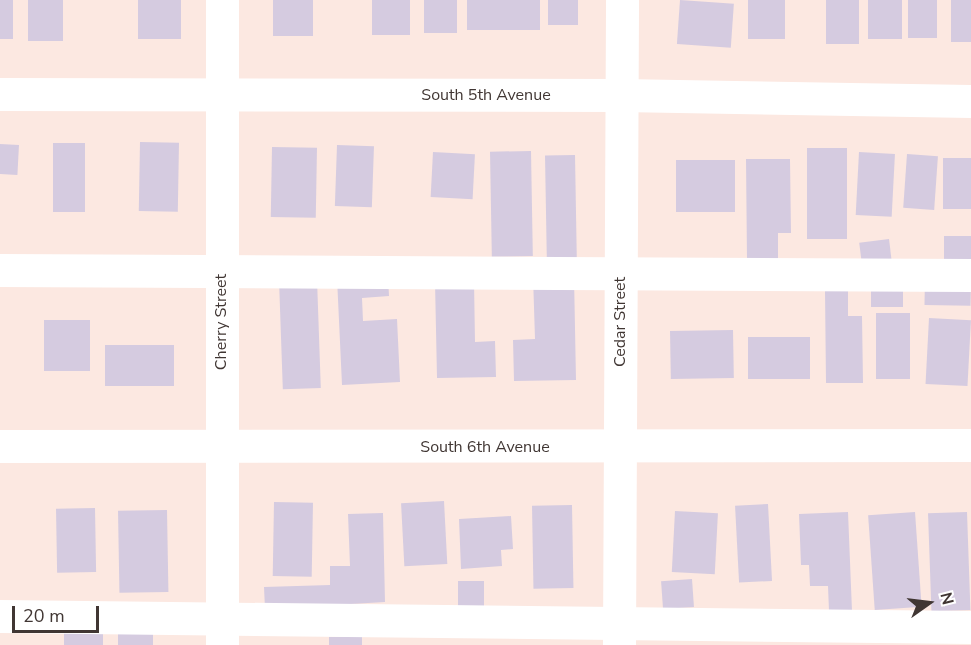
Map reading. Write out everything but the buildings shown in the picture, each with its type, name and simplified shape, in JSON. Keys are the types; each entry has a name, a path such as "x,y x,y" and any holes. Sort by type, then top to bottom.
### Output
{"street":[{"name":"Cherry Street","path":"222,0 222,632"},
{"name":"Cedar Street","path":"619,635 622,0"},
{"name":"South 5th Avenue","path":"0,94 222,96 621,94 971,101"},
{"path":"0,270 971,275"},
{"name":"South 6th Avenue","path":"0,446 971,445"},
{"path":"0,616 222,632 619,635 971,627"}]}
